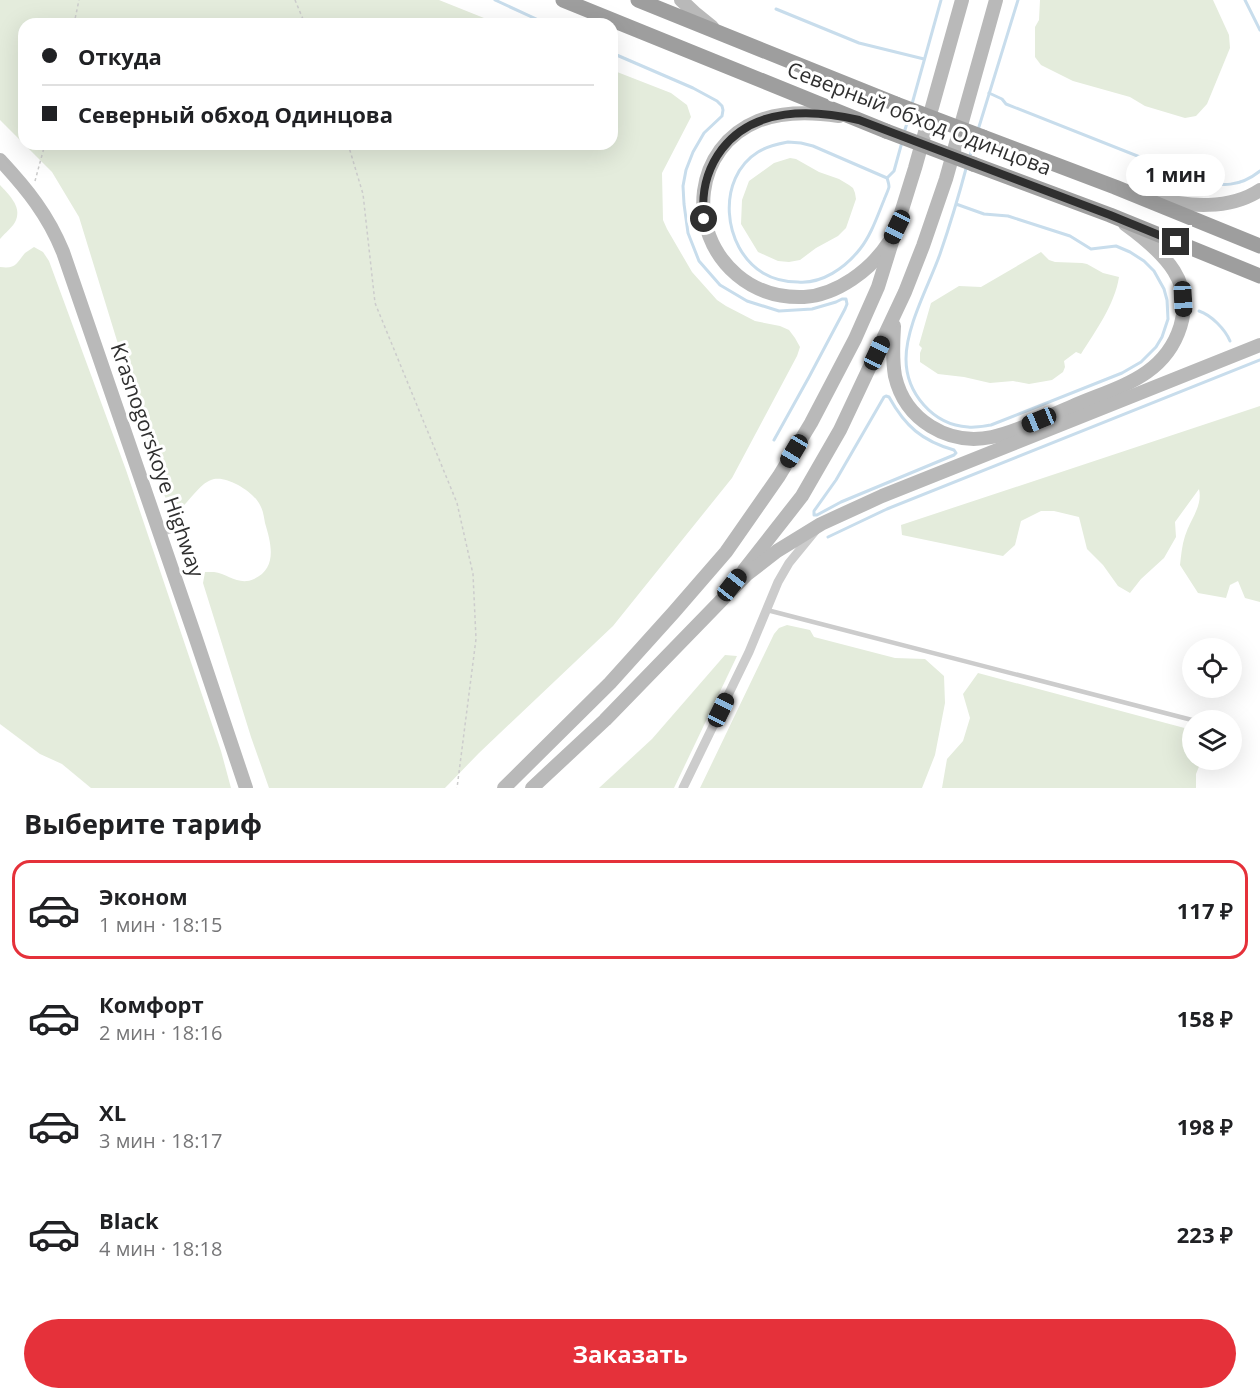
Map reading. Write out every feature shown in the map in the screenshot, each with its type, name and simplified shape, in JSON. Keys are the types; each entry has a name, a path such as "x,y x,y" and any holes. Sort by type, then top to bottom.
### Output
{"highway":[{"name":"Северный обход Одинцова","path":"563,0 607,18"},
{"name":"Северный обход Одинцова","path":"638,0 896,104 1115,187 1260,246"},
{"name":"Северный обход Одинцова","path":"618,22 886,131 1110,215 1260,276"}],"main road":[{"path":"681,0 709,25 732,38"},
{"path":"504,788 617,675 726,552 811,423 841,367 878,287 915,168 962,0"},
{"path":"996,0 946,179 894,324 893,358 896,377 902,394 922,421 944,434 957,438 982,439 1005,434 1138,378 1157,364 1178,334 1184,312 1180,285 1175,273 1155,248 1110,215"},
{"path":"859,120 821,113 787,114 757,121 740,131 718,154 708,173 703,207 706,231 721,258 742,279 760,290 800,297 829,292 856,276 888,245 897,227"},
{"name":"Krasnogorskoye Highway","path":"0,160 30,193 58,239 167,532 246,788"},
{"path":"1115,187 1157,199 1206,205 1234,202 1260,190"},
{"path":"718,603 802,496 840,430 905,292"},
{"path":"532,788 605,720 741,579 782,548 821,524 882,496 1260,345"}],"street":[{"path":"682,788 749,652 778,582 789,562 821,524"}],"lane":[{"path":"766,610 1182,717"}],"path":[{"path":"75,18 79,0"},
{"path":"296,0 303,18"},
{"path":"30,193 37,178 44,150"},
{"path":"350,150 363,194 375,303 457,502 473,574 476,639 457,788"}],"green space":[{"path":"0,0 439,0 484,18 18,18 18,138 0,120"},
{"path":"1040,0 1213,0 1229,35 1230,48 1207,104 1196,116 1185,118 1145,106 1130,97 1073,81 1041,65 1035,57 1035,27 1039,20"},
{"path":"618,72 671,93 687,105 691,117 662,173 663,220 692,272 717,300 755,321 789,330 800,347 797,356 732,478 613,626 445,788 269,788 203,583 205,572 219,573 234,579 249,581 262,574 267,568 271,554 262,509 257,500 246,490 233,482 220,479 205,483 183,506 172,504 165,497 79,217 52,172 30,150 618,150"},
{"path":"790,158 849,185 853,188 856,199 846,228 838,236 800,260 789,262 778,261 758,252 741,224 742,200 749,181 774,163"},
{"path":"0,185 16,205 17,215 13,225 0,239"},
{"path":"34,247 43,252 49,261 126,470 221,751 231,788 91,788 62,764 40,754 0,724 0,267 15,265 25,253"},
{"path":"1041,252 1049,260 1055,262 1087,264 1103,273 1119,277 1109,307 1098,327 1081,354 1076,352 1064,361 1063,372 1052,380 1029,384 1013,381 990,383 938,374 920,362 922,348 919,345 931,303 959,286 981,287"},
{"path":"1260,406 1260,602 1245,598 1238,581 1230,585 1226,598 1198,593 1180,565 1185,536 1199,501 1199,489 1175,522 1176,537 1164,558 1141,579 1130,593 1118,586 1103,565 1087,549 1079,517 1054,511 1041,511 1021,521 1015,545 1003,556 902,535 901,525"},
{"path":"787,625 810,630 814,637 895,658 925,659 944,676 945,703 935,755 922,788 700,788 774,634 779,628"},
{"path":"725,655 737,656 674,788 599,788 652,739"},
{"path":"978,673 1182,727 1182,770 1198,770 1196,788 942,788 947,759 963,741 970,718 963,694"}],"waterway":[{"path":"495,0 534,18"},
{"path":"912,104 941,0"},
{"path":"978,130 1018,0"},
{"path":"1245,0 1260,30"},
{"path":"776,9 859,43 924,59"},
{"path":"618,56 693,88 722,106 722,116 704,133 693,152 683,186 688,233 699,261 720,285 747,301 779,311 812,309 846,299 845,309 774,440"},
{"path":"989,93 1002,99 1006,104 1198,180 1215,184 1238,183 1260,171"},
{"path":"904,133 910,113"},
{"path":"970,156 975,139"},
{"path":"788,142 813,146 887,178 889,185 874,226 860,249 832,273 807,282 775,278 763,273 749,262 732,231 729,213 730,195 735,178 744,164 761,150 788,142"},
{"path":"887,178 894,171 902,142"},
{"path":"956,204 984,214 1008,216 1070,236 1091,249 1116,246 1144,261 1154,271 1167,300 1168,319 1156,347 1141,362 1122,373 991,425 980,427 955,425 933,414 916,395 911,384 907,372 907,346 914,319 944,243 967,165"},
{"path":"1199,311 1217,323 1230,341"},
{"path":"828,537 887,509 1260,360"},
{"path":"886,396 915,431 956,453 814,515 814,511 836,480 886,396"}],"route":[{"path":"704,219 703,195 708,173 718,154 732,138 757,121 767,118 787,114 821,113 859,120 1176,242"}]}
